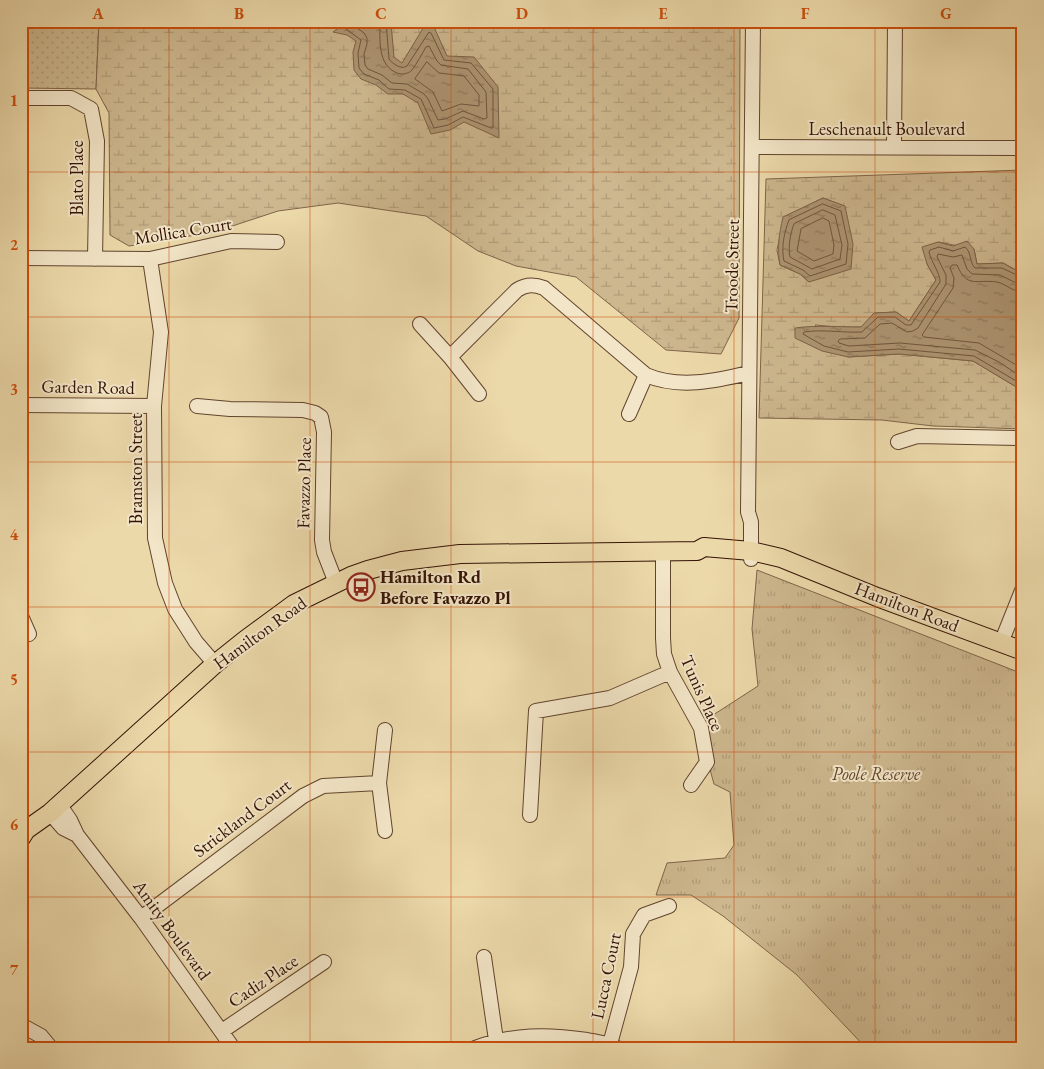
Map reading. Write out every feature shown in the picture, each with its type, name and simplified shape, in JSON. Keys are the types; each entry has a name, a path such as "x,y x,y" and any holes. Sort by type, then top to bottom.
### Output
{"main road":[{"name":"Hamilton Road","path":"23,833 54,808 215,664 294,604 336,583 391,563 460,554 697,551 704,556 747,555 779,564 791,563 1023,651"}],"street":[{"name":"Troode Street","path":"747,555 744,522 748,512 753,21"},
{"path":"894,148 895,21"},
{"name":"Blato Place","path":"21,98 71,98 91,109 97,141 95,259"},
{"name":"Leschenault Boulevard","path":"752,147 1023,148"},
{"name":"Mollica Court","path":"21,258 150,259 231,241 277,242"},
{"name":"Bramston Street","path":"150,259 161,332 154,406 155,538 165,583 175,609 191,635 215,664"},
{"path":"450,357 517,290 530,285 544,288 646,375 657,380 689,383 749,373"},
{"path":"420,324 450,357 479,394"},
{"path":"629,414 646,375"},
{"name":"Garden Road","path":"21,405 154,406"},
{"name":"Favazzo Place","path":"197,406 230,409 303,410 315,413 321,417 324,432 322,540 324,552 336,583"},
{"path":"898,442 917,436 1023,438"},
{"name":"Tunis Place","path":"663,552 662,638 664,654 670,672 700,728 707,762 692,785"},
{"path":"1001,643 1023,588"},
{"path":"21,616 29,634"},
{"path":"530,815 536,711 610,698 670,672"},
{"path":"385,730 380,783 385,831"},
{"name":"Strickland Court","path":"141,918 303,796 323,786 380,783"},
{"name":"Amity Boulevard","path":"54,808 62,828 77,836 141,918 233,1048"},
{"name":"Lucca Court","path":"614,1046 631,967 633,934 644,915 669,906"},
{"path":"484,957 496,1040"},
{"name":"Cadiz Place","path":"222,1031 324,962"},
{"path":"21,1025 41,1036 51,1048"},
{"path":"475,1048 496,1040 540,1035 564,1037 614,1046"}],"green space":[{"path":"21,21 99,21 96,89 21,88"},
{"path":"99,21 740,21 739,318 721,354 666,350 576,277 516,266 478,251 426,216 338,203 278,211 214,232 129,246 110,235 109,113 96,89"},
{"path":"1023,170 1023,274 1003,263 977,264 974,249 938,242 927,264 936,280 909,321 896,312 875,313 861,327 815,325 848,357 899,354 973,361 1023,391 1023,429 933,426 882,420 759,418 766,179","holes":["823,198 844,206 809,282 800,274 780,265 777,250 784,217"]},
{"name":"Poole Reserve","path":"757,570 1023,674 1023,1026 1019,1048 866,1048 797,975 723,916 691,895 656,895 667,863 725,858 734,845 730,792 714,784 704,748 710,717 758,686 752,629"}],"water":[{"path":"342,21 390,21 394,57 402,63 425,25 434,27 447,56 474,57 498,87 499,138 464,122 450,130 431,134 418,103 403,94 388,94 376,85 361,79 354,70 353,52 356,41 347,35 333,32 341,26"},
{"path":"823,198 845,206 853,244 851,269 809,282 800,274 780,265 780,230 783,217"},
{"path":"967,241 974,249 977,264 1003,263 1023,274 1023,391 973,361 899,354 848,357 822,351 795,338 795,328 819,326 861,327 874,313 896,312 909,321 936,280 927,264 922,247 938,242 953,246"}],"place":[{"name":"Hamilton Rd Before Favazzo Pl","path":"361,587"}]}
